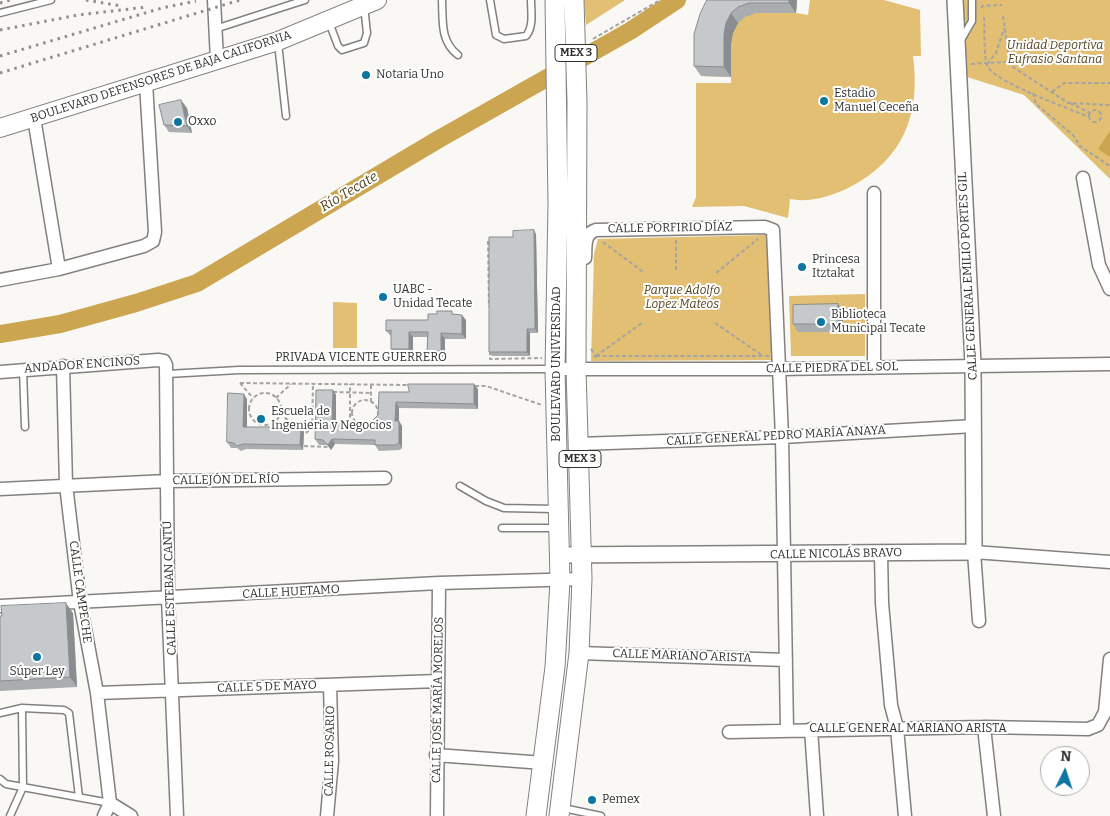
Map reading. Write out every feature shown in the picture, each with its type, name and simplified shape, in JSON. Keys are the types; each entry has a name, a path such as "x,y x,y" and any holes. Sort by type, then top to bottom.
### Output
{"main road":[{"name":"BOULEVARD UNIVERSIDAD","path":"560,812 578,652 582,579 576,368 578,102 574,2"},
{"name":"BOULEVARD DEFENSORES DE BAJA CALIFORNIA","path":"0,128 146,84 278,41 370,3"},
{"name":"BOULEVARD UNIVERSIDAD","path":"538,813 556,668 561,555 550,363 557,114 555,7"}],"street":[{"path":"214,0 217,60"},
{"name":"CALLE GENERAL EMILIO PORTES GIL","path":"955,0 974,364 974,552"},
{"path":"0,280 59,270 144,246 153,241 155,232 146,84"},
{"path":"34,118 59,270"},
{"path":"1083,178 1099,265 1110,289"},
{"path":"874,193 874,368"},
{"name":"CALLE PORFIRIO DÍAZ","path":"576,282 582,271 586,239 588,234 596,230 760,227 773,230 777,356"},
{"path":"777,356 782,437 787,730"},
{"name":"ANDADOR ENCINOS","path":"0,372 63,366 164,361"},
{"name":"CALLE ESTEBAN CANTÚ","path":"164,361 167,374 168,598 173,691 176,816"},
{"name":"CALLE PIEDRA DEL SOL","path":"550,363 576,368 778,369 974,364 1110,364"},
{"name":"CALLE CAMPECHE","path":"63,366 66,484 80,602 97,693 110,803"},
{"name":"CALLE GENERAL PEDRO MARÍA ANAYA","path":"579,444 782,437 974,426"},
{"name":"CALLEJÓN DEL RÍO","path":"0,488 167,481 385,478"},
{"path":"974,552 979,621"},
{"name":"CALLE NICOLÁS BRAVO","path":"561,555 784,555 974,552 1110,562"},
{"path":"881,553 882,603 891,705 897,728 905,816"},
{"name":"CALLE HUETAMO","path":"0,606 439,583 582,579"},
{"name":"CALLE JOSÉ MARÍA MORELOS","path":"437,816 436,755 439,583"},
{"name":"CALLE MARIANO ARISTA","path":"578,652 786,660"},
{"name":"CALLE GENERAL MARIANO ARISTA","path":"729,732 984,727 1088,729 1098,726 1105,712 1110,660"},
{"name":"CALLE 5 DE MAYO","path":"97,693 438,681"},
{"name":"CALLE ROSARIO","path":"327,816 332,761 330,685"},
{"path":"984,727 994,816"},
{"path":"811,729 817,816"},
{"path":"436,755 544,762"},
{"path":"104,816 110,803 131,816"}],"lane":[{"path":"0,13 51,0"},
{"path":"215,29 305,0"},
{"path":"442,0 444,34 449,48 458,55"},
{"path":"490,0 496,35 504,39 526,36 529,32 531,25 531,1 522,0"},
{"path":"957,45 973,18 972,0"},
{"path":"328,20 338,46 342,50 364,43 370,3"},
{"path":"278,41 286,116"},
{"name":"PRIVADA VICENTE GUERRERO","path":"167,374 550,363"},
{"path":"23,370 25,427"},
{"path":"460,486 486,501 504,508 559,509"},
{"path":"502,528 560,528"},
{"path":"0,713 22,708 64,710 69,713 79,797"},
{"path":"10,816 23,788 22,708"},
{"path":"0,779 6,784 23,788 110,803"},
{"path":"560,812 601,816"}],"path":[{"path":"593,38 660,0"},
{"path":"973,18 978,17 983,6 1002,5"},
{"path":"984,17 987,64 994,72 1010,83 1089,117 1094,122 1102,118 1098,111 1090,113 1068,102 1013,67 1010,62 1003,16"},
{"path":"987,64 996,53 1004,26"},
{"path":"966,65 1010,62 1039,63"},
{"path":"1052,92 1064,83 1110,83"},
{"path":"1033,93 1036,104 1073,135 1080,146 1110,166"},
{"path":"1068,102 1110,105"},
{"path":"1089,117 1090,113"},
{"path":"596,230 599,239 643,272"},
{"path":"716,272 760,237"},
{"path":"676,238 676,272"},
{"path":"488,241 489,310"},
{"path":"642,323 596,356 777,356"},
{"path":"715,323 763,356"},
{"path":"490,349 490,359 550,363"},
{"path":"253,398 240,383 411,385"},
{"path":"276,398 292,384"},
{"path":"306,434 312,427 313,384"},
{"path":"350,384 350,428"},
{"path":"351,412 357,423 364,426 372,423 377,412 371,402 371,384"},
{"path":"467,386 486,386 543,406"},
{"path":"329,395 329,392 371,393"},
{"path":"255,426 255,421 249,412 253,398 262,393 267,393 276,398 279,403 280,413 301,432"},
{"path":"351,412 358,402 371,402"},
{"path":"255,421 269,424 280,413"},
{"path":"304,446 329,447"}],"green space":[{"path":"584,0 625,0 586,25"},
{"name":"Estadio Manuel Ceceña","path":"797,0 796,13 808,15 810,0 884,0 920,10 921,56 913,56 914,97 911,116 904,133 895,149 883,163 868,176 850,187 821,198 790,199 788,218 744,206 692,207 696,197 696,83 731,83 731,77 701,76 701,44 707,24"},
{"name":"Unidad Deportiva Eufrasio Santana","path":"959,0 1110,0 1110,179 1024,95 967,77"},
{"name":"Parque Adolfo Lopez Mateos","path":"766,235 769,238 773,355 771,360 591,361 594,254 598,239"},
{"path":"865,294 865,356 791,356 789,296"},
{"path":"333,302 357,303 357,348 333,348"}],"shaded area":[{"path":"1110,131 1110,157 1098,149"}],"building":[{"path":"707,0 789,0 789,3 749,3 738,7 731,13 726,23 724,67 694,66 694,34 700,14"},
{"path":"181,100 187,126 164,125 159,105"},
{"path":"534,230 535,329 527,329 527,352 489,352 489,237 513,237 513,231"},
{"path":"838,304 838,324 793,324 793,305"},
{"path":"437,311 452,311 452,314 462,315 462,334 441,333 441,351 427,351 428,332 409,332 409,349 391,349 391,330 386,331 386,320 428,320 428,314 437,314"},
{"path":"408,384 474,384 474,404 396,402 395,421 399,421 399,443 396,445 375,445 375,440 332,439 328,445 323,440 315,439 316,390 333,390 332,423 370,423 378,415 379,392 409,392"},
{"path":"228,393 244,394 243,427 301,427 300,445 243,444 237,446 234,443 227,442"},
{"name":"Súper Ley","path":"66,603 70,677 0,681 1,606"}],"waterway":[{"name":"Río Tecate","path":"0,334 60,324 136,303 197,283 439,139 630,31 677,0"}],"railway":[{"path":"0,3 10,0"},
{"path":"86,0 121,6"},
{"path":"0,73 240,0"},
{"path":"0,56 162,8 196,1"},
{"path":"0,30 78,15 147,7"}],"place":[{"name":"Notaria Uno","path":"366,75"},
{"name":"Estadio Manuel Ceceña","path":"824,101"},
{"name":"Oxxo","path":"178,122"},
{"name":"Princesa Itztakat","path":"802,267"},
{"name":"UABC - Unidad Tecate","path":"383,297"},
{"name":"Biblioteca Municipal Tecate","path":"821,322"},
{"name":"Escuela de Ingenieria y Negocios","path":"261,419"},
{"name":"Súper Ley","path":"37,657"},
{"name":"Pemex","path":"592,800"}]}
